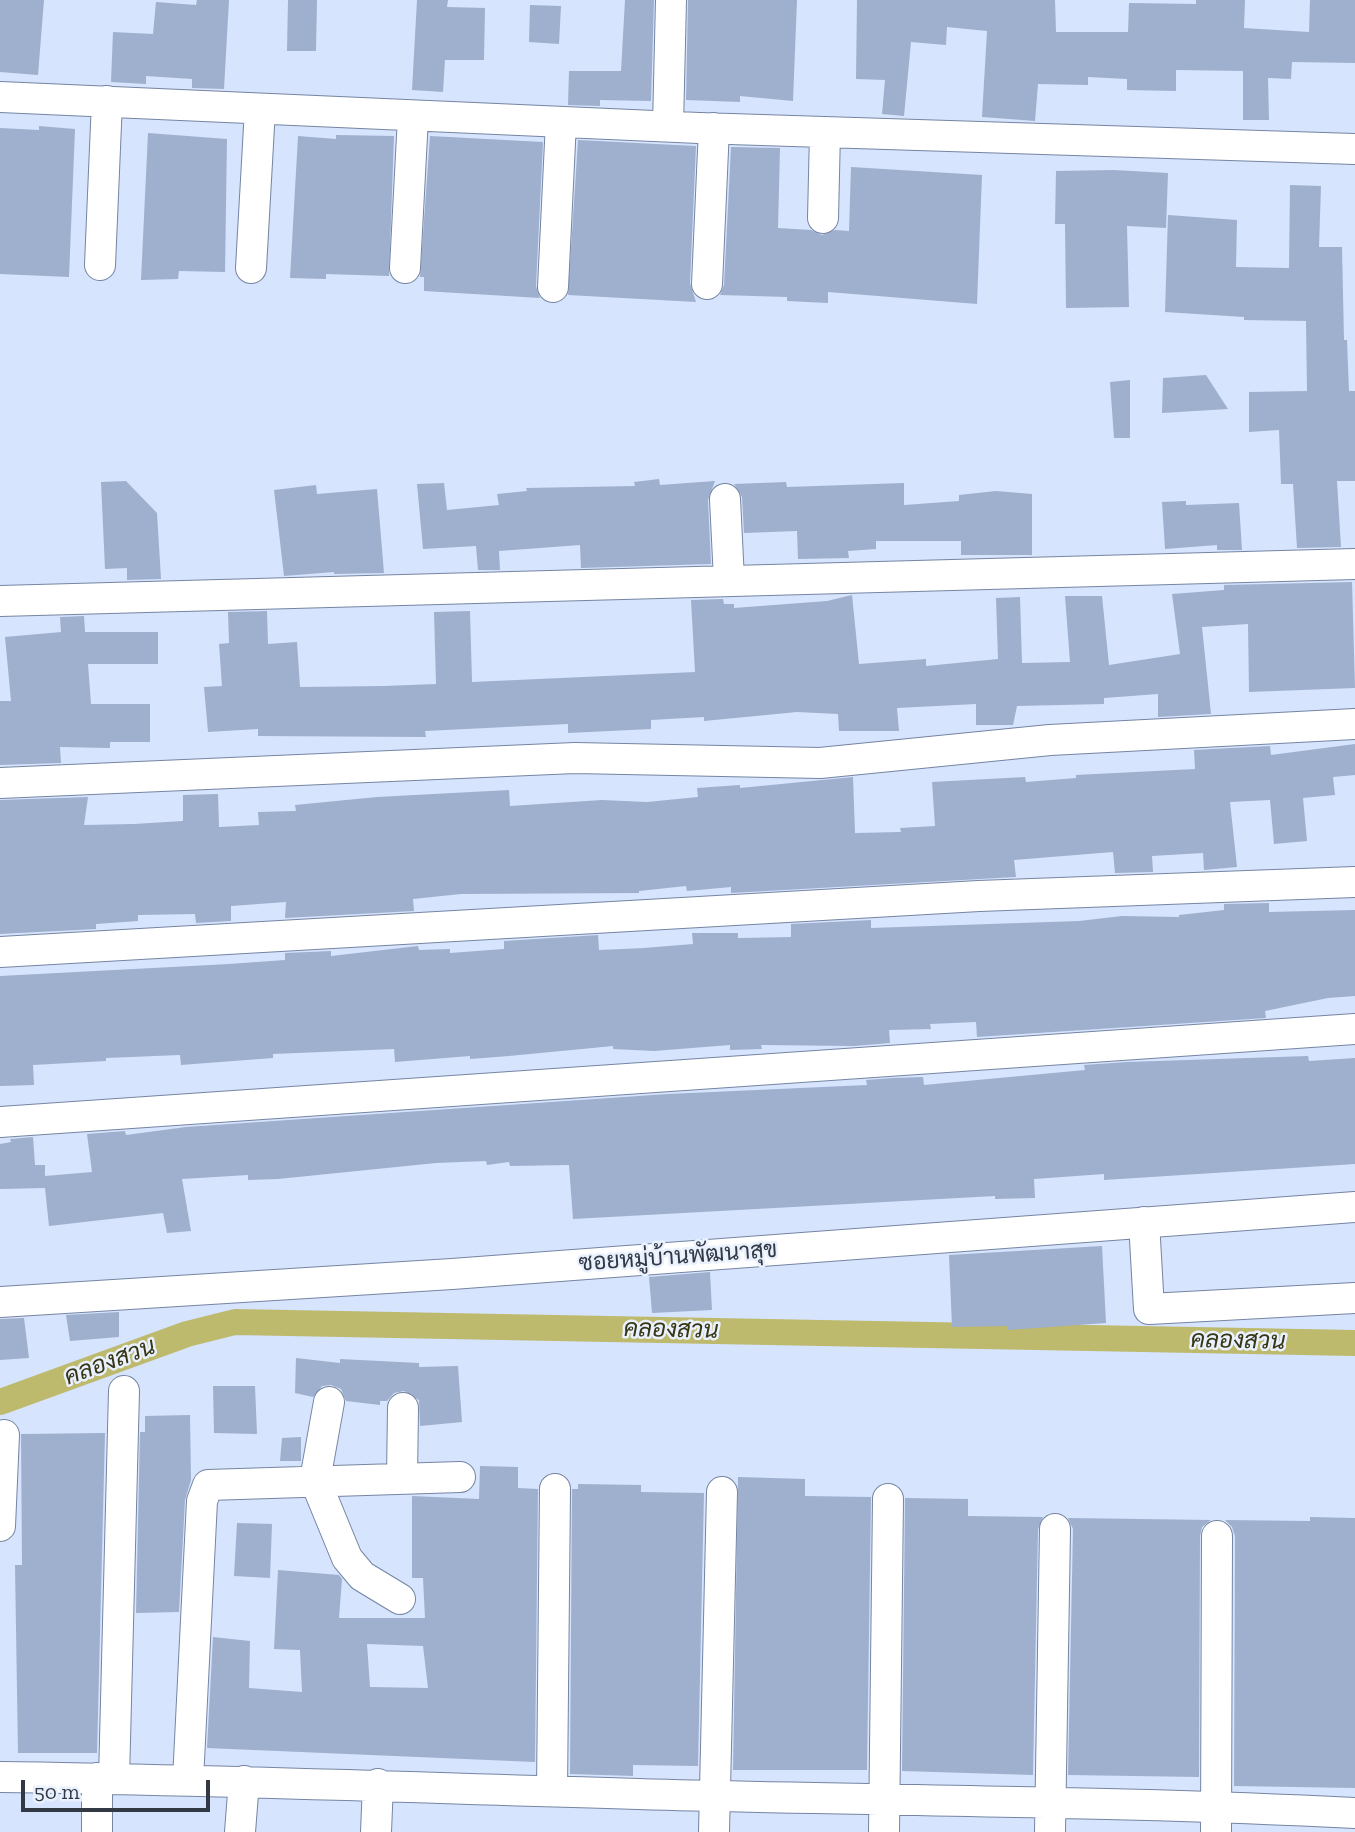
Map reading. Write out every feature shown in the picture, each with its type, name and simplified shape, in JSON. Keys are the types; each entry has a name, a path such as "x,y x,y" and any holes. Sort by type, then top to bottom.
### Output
{"street":[{"path":"668,127 671,0"},
{"path":"0,97 668,127 1355,149"},
{"path":"100,265 107,101"},
{"path":"251,268 260,109"},
{"path":"405,268 413,117"},
{"path":"553,287 561,122"},
{"path":"707,284 714,128"},
{"path":"823,218 825,132"},
{"path":"725,499 729,580"},
{"path":"0,601 1355,564"},
{"path":"0,783 575,758 820,763 1050,740 1355,724"},
{"path":"0,952 925,899 1355,882"},
{"path":"0,1122 1355,1030"},
{"name":"ซอยหมู่บ้านพัฒนาสุข","path":"0,1302 452,1274 1355,1207"},
{"path":"1144,1222 1149,1309 1355,1298"},
{"path":"97,1832 106,1779 124,1391"},
{"path":"329,1402 315,1480 347,1558 362,1576 400,1599"},
{"path":"402,1478 403,1408"},
{"path":"0,1526 4,1435"},
{"path":"188,1780 204,1490 213,1483 460,1477"},
{"path":"552,1791 555,1489"},
{"path":"714,1832 717,1796 722,1492"},
{"path":"884,1832 888,1499"},
{"path":"1050,1832 1055,1529"},
{"path":"1217,1536 1217,1819"},
{"path":"0,1777 1052,1802 1217,1819 1355,1813"},
{"path":"240,1832 244,1781"},
{"path":"376,1832 378,1784"}],"building":[{"path":"0,0 44,0 38,75 0,72"},
{"path":"197,0 229,0 224,89 192,88 192,79 146,76 146,84 111,82 113,32 153,34 156,2 196,5"},
{"path":"288,0 317,0 316,51 287,51"},
{"path":"417,0 448,0 447,7 485,8 484,60 445,60 443,92 412,90"},
{"path":"625,0 654,0 651,101 600,100 600,106 568,105 569,71 621,71"},
{"path":"688,0 797,0 793,101 740,96 740,102 686,100"},
{"path":"857,0 1055,0 1056,32 1128,32 1129,3 1196,4 1196,0 1245,0 1244,28 1309,32 1310,0 1355,0 1355,63 1292,62 1291,79 1268,78 1269,120 1243,120 1243,71 1176,70 1176,91 1127,90 1127,79 1088,77 1088,85 1038,84 1035,121 982,117 987,31 947,27 946,45 911,42 904,116 882,114 885,80 856,79"},
{"path":"530,5 561,6 559,44 529,42"},
{"path":"39,126 75,129 69,277 0,274 0,128 39,130"},
{"path":"148,133 227,139 225,272 179,271 178,279 141,280"},
{"path":"336,135 394,136 389,276 326,274 326,279 290,278 298,136 336,139"},
{"path":"430,136 543,142 536,286 540,298 424,291 424,277 420,277"},
{"path":"578,140 696,146 690,283 696,302 568,295"},
{"path":"731,147 780,148 778,228 811,230 822,235 835,230 849,231 851,167 982,175 977,304 828,292 828,303 787,301 787,297 720,295 724,285"},
{"path":"1056,171 1168,173 1166,228 1127,226 1129,307 1066,308 1065,224 1055,224"},
{"path":"1290,185 1321,186 1319,247 1342,247 1344,340 1347,340 1349,391 1355,391 1355,481 1337,481 1341,547 1297,548 1293,484 1281,484 1279,430 1249,432 1249,392 1307,391 1306,321 1244,320 1244,317 1165,312 1168,215 1237,220 1236,267 1289,268"},
{"path":"1206,375 1228,409 1162,413 1163,378"},
{"path":"1130,380 1130,438 1114,438 1110,382"},
{"path":"659,479 660,485 715,481 708,500 711,564 581,568 580,545 499,551 500,570 478,570 476,546 423,549 417,484 444,483 447,510 499,505 497,494 527,491 526,488 635,486 634,482"},
{"path":"126,481 157,513 161,579 127,580 127,568 105,569 101,482"},
{"path":"786,482 787,487 904,483 904,505 959,501 959,495 996,491 1032,494 1032,555 961,555 961,541 876,541 876,549 848,551 849,558 798,559 797,531 744,533 742,497 734,484"},
{"path":"316,485 317,494 377,489 384,573 334,572 284,576 274,490"},
{"path":"1186,501 1186,505 1239,503 1242,550 1217,550 1217,545 1165,549 1162,502"},
{"path":"1352,582 1355,688 1249,692 1248,624 1202,627 1211,714 1158,717 1158,694 1104,698 1104,704 1017,706 1013,725 976,725 976,704 897,708 899,731 839,731 838,714 797,712 704,721 704,717 651,720 651,729 568,733 568,724 425,731 426,737 258,736 258,729 208,732 204,687 222,686 219,644 229,643 228,612 267,611 268,644 297,642 300,687 384,686 436,684 434,612 470,611 472,682 695,672 691,600 723,599 724,604 734,604 734,608 827,601 852,595 859,664 926,659 926,666 998,659 996,598 1020,597 1022,663 1070,662 1065,596 1102,596 1109,665 1180,654 1172,594 1224,590 1224,585"},
{"path":"84,616 85,632 158,632 158,664 88,664 91,704 150,704 150,742 110,742 110,748 60,747 61,763 0,765 0,701 11,701 5,637 61,632 60,617"},
{"path":"1355,744 1355,775 1333,777 1335,795 1303,798 1307,841 1274,844 1270,800 1230,802 1237,867 1204,870 1203,853 1152,856 1153,872 1115,873 1113,852 1014,860 1016,877 731,893 731,887 687,891 686,886 639,893 461,894 413,899 414,911 285,918 286,902 231,906 231,921 196,923 195,914 138,915 138,921 96,924 96,929 0,934 0,800 88,797 84,825 134,824 183,821 183,795 218,794 219,827 259,825 258,812 296,811 295,805 377,797 509,790 510,806 602,800 647,802 698,797 697,788 740,785 740,788 853,777 855,833 901,832 900,828 935,826 932,782 1025,777 1026,782 1076,778 1076,775 1195,769 1194,750 1270,746 1271,755"},
{"path":"1269,903 1269,912 1355,910 1355,996 1328,998 1265,1011 1266,1018 977,1037 976,1022 930,1024 931,1029 889,1030 890,1043 854,1046 761,1045 762,1049 730,1050 730,1045 654,1051 613,1049 613,1046 470,1059 470,1056 395,1062 394,1049 273,1054 273,1058 181,1065 180,1055 106,1058 106,1061 33,1065 34,1085 0,1086 0,976 285,960 285,953 331,951 331,956 418,946 419,950 450,949 450,953 504,949 504,941 598,935 599,950 644,948 693,944 692,933 738,933 738,938 791,937 791,924 871,920 871,928 1079,921 1122,916 1179,917 1224,910 1224,904"},
{"path":"1308,1056 1309,1061 1355,1058 1355,1164 1104,1180 1104,1174 1034,1179 1035,1198 995,1199 995,1196 573,1219 569,1165 510,1166 509,1162 487,1165 486,1161 436,1163 278,1179 248,1180 248,1175 182,1179 191,1231 167,1233 163,1213 49,1226 45,1188 0,1189 0,1144 11,1142 10,1139 33,1137 35,1165 45,1165 45,1176 92,1172 87,1134 125,1131 126,1135 186,1127 668,1094 867,1085 866,1080 893,1078 923,1077 924,1085 1085,1070 1084,1065 1127,1062"},
{"path":"1102,1246 1106,1323 1008,1330 1008,1326 952,1327 949,1255"},
{"path":"710,1272 712,1310 652,1313 649,1277"},
{"path":"119,1312 119,1337 70,1341 66,1315"},
{"path":"24,1318 29,1358 0,1360 0,1319"},
{"path":"296,1358 340,1363 340,1359 419,1363 419,1367 458,1366 462,1422 420,1426 419,1400 404,1391 394,1393 387,1401 380,1401 380,1405 346,1401 341,1389 331,1385 322,1386 313,1397 295,1393"},
{"path":"213,1386 255,1386 257,1434 214,1433"},
{"path":"190,1415 191,1480 185,1500 179,1612 136,1613 140,1432 145,1432 145,1416"},
{"path":"105,1433 97,1753 18,1753 15,1565 22,1565 21,1434"},
{"path":"301,1437 301,1461 280,1461 282,1438"},
{"path":"480,1466 518,1467 518,1488 538,1489 535,1762 207,1748 213,1637 250,1641 249,1688 302,1692 300,1650 274,1649 278,1570 339,1575 342,1579 339,1618 425,1618 423,1578 412,1578 412,1496 479,1499","holes":["367,1644 423,1646 428,1688 370,1687"]},
{"path":"738,1477 805,1479 805,1496 871,1497 867,1770 733,1770"},
{"path":"578,1484 641,1485 641,1492 704,1493 698,1766 633,1765 633,1776 570,1774 572,1489 578,1489"},
{"path":"905,1498 968,1499 968,1516 1043,1517 1038,1529 1033,1775 902,1771"},
{"path":"1310,1517 1355,1518 1355,1788 1234,1786 1235,1536 1232,1527 1225,1520 1310,1521"},
{"path":"1068,1518 1211,1520 1202,1527 1200,1536 1199,1777 1068,1775 1073,1529"},
{"path":"237,1523 272,1524 270,1578 234,1576"}],"waterway":[{"name":"คลองสวน","path":"0,1402 187,1334 235,1322 1355,1343"}]}
